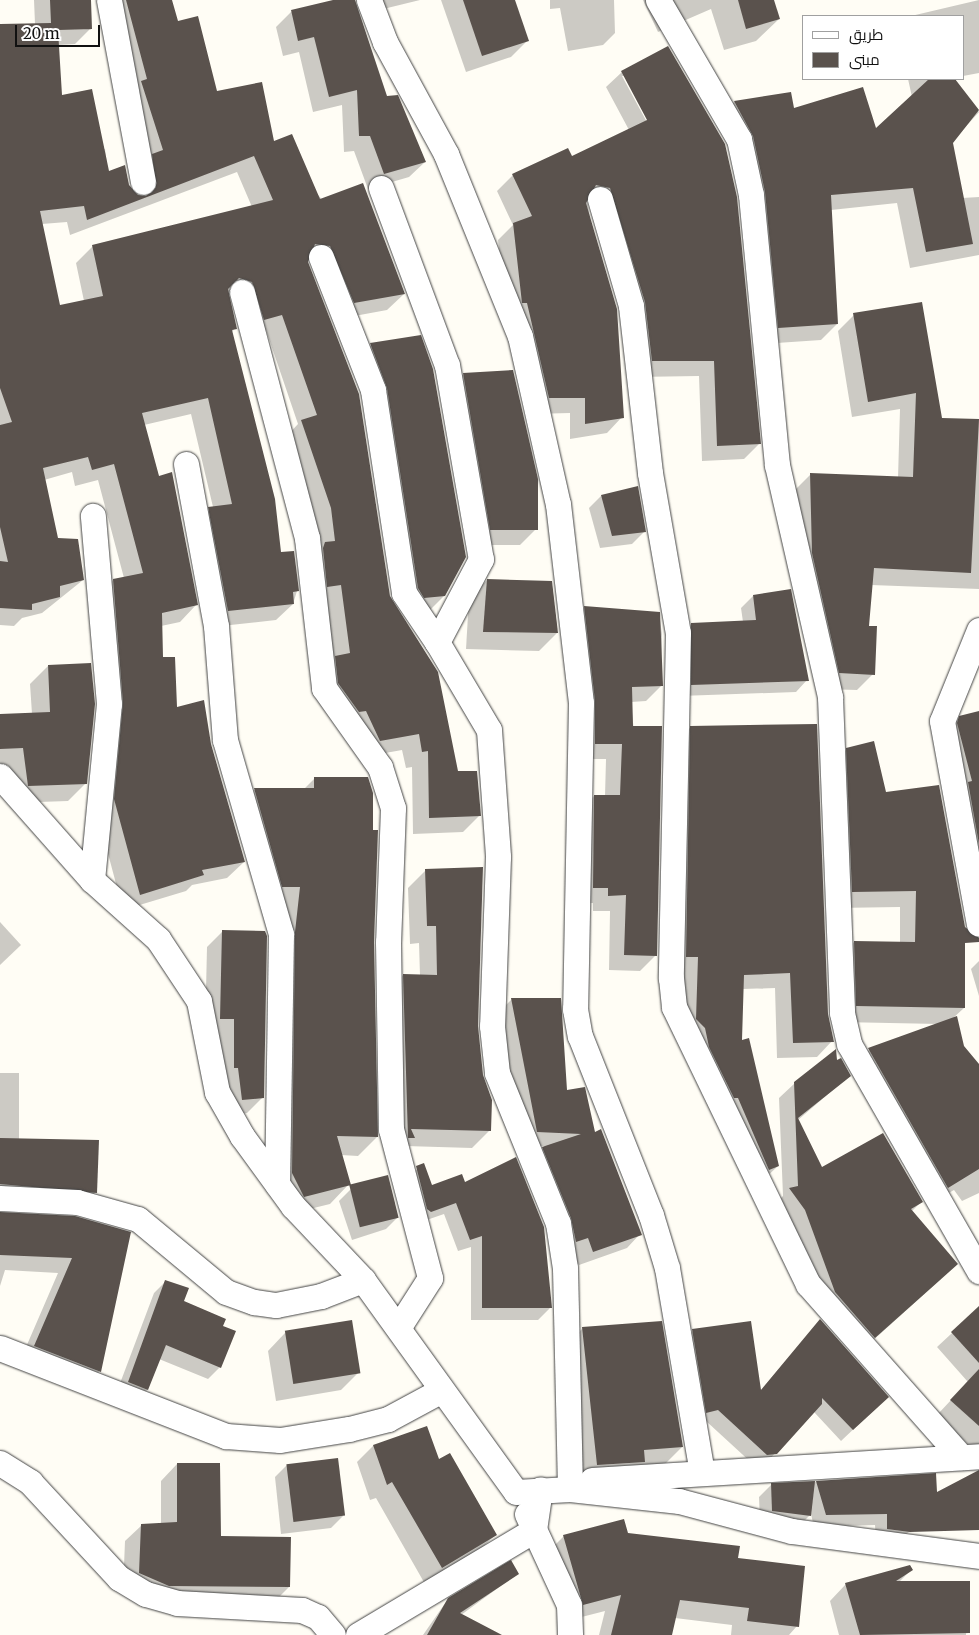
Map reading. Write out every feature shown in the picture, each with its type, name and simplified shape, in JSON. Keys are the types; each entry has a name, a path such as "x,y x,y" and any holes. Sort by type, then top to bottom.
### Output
{"street":[{"path":"109,0 143,182"},
{"path":"369,0 385,42 446,154 520,336 558,504 581,703 575,1009 580,1036 651,1215 666,1268 702,1472"},
{"path":"658,0 739,139 751,195 777,466 830,697 842,1013 849,1044 979,1271"},
{"path":"381,188 447,365 481,558 437,642"},
{"path":"600,199 631,306 650,473 678,633 671,978 674,1007 808,1284 970,1456"},
{"path":"322,257 373,390 404,593 437,642 489,730 498,856 492,1026 497,1073 558,1223 565,1268 570,1485"},
{"path":"242,292 307,538 324,688 380,767 393,808 388,942 392,1129 430,1278 398,1328"},
{"path":"186,464 216,626 225,740 281,934 277,1184"},
{"path":"92,880 109,704 93,516"},
{"path":"979,630 942,721 979,924"},
{"path":"0,776 92,880 158,939 199,1001 217,1092 277,1184 363,1280 398,1328 440,1392 516,1492 568,1605 570,1635"},
{"path":"0,1198 77,1202 138,1219 226,1292 254,1302 276,1305 312,1298 363,1280"},
{"path":"0,1348 226,1436 280,1440 349,1429 388,1419 440,1392"},
{"path":"516,1492 702,1472 970,1456"},
{"path":"0,1463 30,1482 119,1578 146,1594 176,1604 302,1610 318,1617 334,1635"},
{"path":"570,1485 679,1502 792,1531 979,1556"},
{"path":"534,1530 540,1489"},
{"path":"358,1635 534,1530"}],"building":[{"path":"50,0 91,0 92,29 58,30 62,95 92,89 109,171 125,165 129,185 138,195 146,196 156,187 152,154 163,150 141,81 147,79 126,0 172,0 178,21 198,16 217,91 262,82 274,141 292,134 320,199 363,183 405,294 354,303 330,246 315,244 308,262 359,394 390,596 438,672 458,771 477,771 481,816 429,818 428,751 422,752 419,734 380,741 366,711 359,712 338,683 335,656 350,653 341,585 327,587 323,548 325,542 335,541 331,508 301,420 317,415 282,315 264,320 252,282 239,278 228,289 237,329 232,330 275,499 281,552 294,551 299,591 293,592 294,604 228,611 208,507 232,504 208,398 142,413 159,476 172,472 198,605 162,613 163,657 175,657 177,707 204,700 211,744 245,862 202,870 204,875 140,895 114,799 123,703 113,579 143,573 114,464 92,470 88,457 43,468 58,538 78,539 84,580 60,586 60,597 32,604 32,610 0,608 0,561 8,562 0,527 0,425 12,422 0,388 0,24 51,23","holes":["254,156 273,200 92,245 103,296 60,305 40,211 84,206 87,220"]},
{"path":"333,0 355,0 387,96 398,95 426,162 384,174 370,136 359,136 357,90 329,97 314,37 298,41 291,10"},
{"path":"463,0 515,0 529,41 482,56"},
{"path":"738,0 774,0 780,19 746,29"},
{"path":"668,46 725,144 737,197 761,444 717,446 714,361 652,361 645,302 610,188 596,185 586,203 617,309 624,418 585,424 585,398 549,398 527,303 522,303 513,223 532,216 512,174 568,148 572,156 647,120 621,71"},
{"path":"928,80 956,80 979,110 953,143 973,244 926,252 913,188 831,195 838,324 778,328 765,192 753,136 734,101 791,92 794,108 863,87 876,128"},
{"path":"922,302 942,418 979,419 971,573 874,568 869,626 877,626 875,675 839,673 812,553 810,473 913,477 916,393 868,402 853,313"},
{"path":"421,335 433,369 466,557 445,596 424,598 418,588 387,388 370,343"},
{"path":"513,370 538,479 538,530 490,530 463,373"},
{"path":"638,486 646,532 612,536 601,495"},
{"path":"487,579 552,581 558,633 483,632"},
{"path":"791,589 809,681 691,685 691,623 756,620 753,595"},
{"path":"584,606 660,612 663,686 632,687 633,726 662,726 657,956 624,955 626,895 608,896 608,888 593,888 594,795 620,795 622,744 595,744 595,701"},
{"path":"91,663 95,704 87,784 28,786 23,748 0,749 0,714 50,712 48,665"},
{"path":"979,711 979,844 968,782 972,781 957,723 959,716"},
{"path":"817,724 828,1014 834,1042 793,1043 790,973 744,975 742,1040 749,1038 779,1166 769,1170 738,1098 734,1098 709,1047 705,1028 696,1019 698,957 686,957 690,726"},
{"path":"874,741 886,792 939,785 965,927 979,938 979,942 965,943 965,1008 856,1006 854,941 915,942 916,891 852,892 846,748"},
{"path":"314,777 368,777 373,793 373,830 378,830 374,942 378,1137 337,1136 351,1185 304,1197 292,1173 295,932 300,887 282,887 254,788 314,788"},
{"path":"483,867 478,1026 483,1075 492,1100 491,1131 411,1129 415,1138 408,1138 403,974 437,975 436,926 427,926 425,869"},
{"path":"222,930 265,931 267,936 264,1098 242,1100 238,1068 234,1068 234,1019 220,1019"},
{"path":"511,998 561,998 567,1090 585,1087 595,1132 601,1129 642,1235 593,1252 588,1238 576,1242 571,1218 542,1147 581,1134 537,1132"},
{"path":"957,1016 964,1046 979,1064 979,1169 948,1188 868,1048"},
{"path":"836,1049 837,1060 841,1058 851,1076 798,1118 822,1167 883,1133 923,1202 911,1209 958,1264 875,1338 835,1292 805,1210 789,1188 798,1186 794,1082"},
{"path":"0,1138 99,1140 97,1193 0,1184"},
{"path":"516,1157 544,1227 552,1308 482,1308 482,1236 470,1240 456,1203 431,1212 427,1209 416,1166 424,1163 432,1185 462,1174 465,1182"},
{"path":"388,1175 399,1218 360,1227 349,1185"},
{"path":"0,1212 75,1216 131,1232 101,1372 34,1346 72,1258 0,1255"},
{"path":"165,1280 189,1288 184,1301 226,1319 223,1326 236,1331 221,1368 166,1345 148,1390 128,1382"},
{"path":"979,1306 979,1363 951,1332"},
{"path":"820,1319 889,1397 853,1430 822,1398 822,1404 777,1454 767,1455 718,1410 706,1413 692,1329 751,1321 761,1390"},
{"path":"352,1320 360,1373 293,1384 285,1331"},
{"path":"662,1321 683,1447 644,1450 645,1462 597,1465 582,1327"},
{"path":"979,1369 979,1426 950,1400"},
{"path":"427,1426 439,1459 450,1453 497,1535 442,1568 392,1482 387,1485 373,1445"},
{"path":"338,1458 345,1516 293,1522 286,1464"},
{"path":"177,1463 220,1463 221,1536 291,1537 290,1587 169,1586 139,1573 141,1524 177,1522"},
{"path":"979,1470 979,1530 910,1532 887,1529 887,1514 826,1515 816,1481 936,1473 937,1492"},
{"path":"815,1481 811,1516 772,1511 771,1483"},
{"path":"624,1519 628,1533 740,1546 738,1558 805,1566 799,1627 747,1621 749,1608 680,1600 672,1635 611,1635 621,1595 583,1605 563,1535"},
{"path":"511,1560 519,1574 460,1613 502,1635 427,1635 448,1598"},
{"path":"910,1565 913,1570 896,1581 970,1581 970,1633 860,1635 845,1583"}]}
